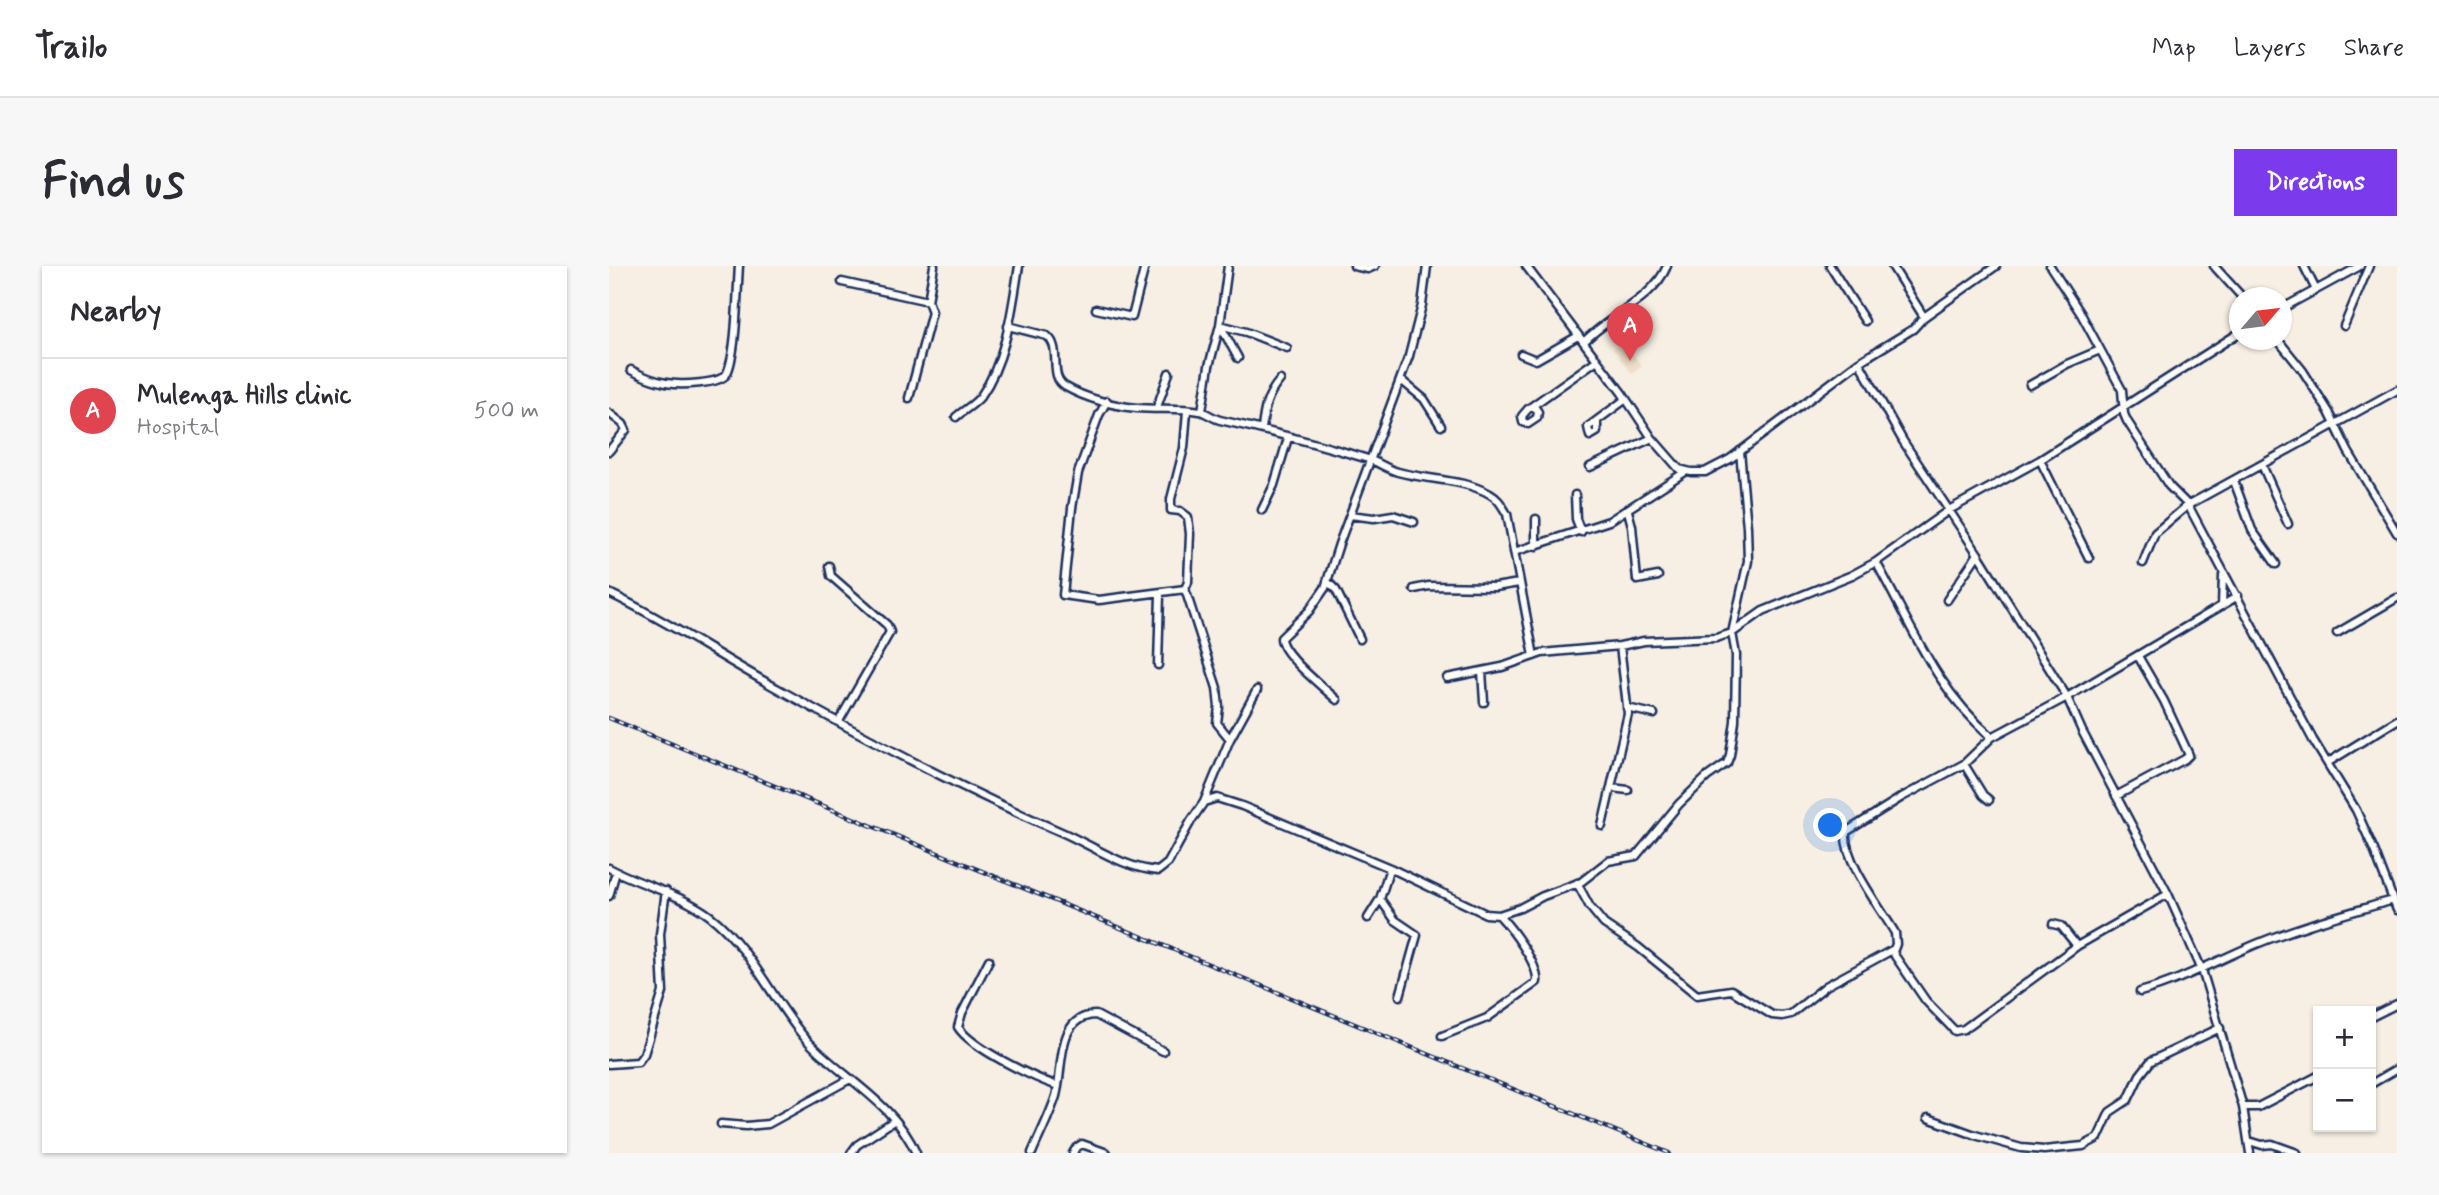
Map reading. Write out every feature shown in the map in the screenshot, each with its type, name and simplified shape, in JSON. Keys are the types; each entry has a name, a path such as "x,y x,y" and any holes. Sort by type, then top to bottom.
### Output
{"street":[{"path":"631,370 665,383 699,384 723,378 727,374 732,355 739,266"},
{"path":"909,398 932,312 928,301 934,266"},
{"path":"956,416 979,398 1001,353 1019,266"},
{"path":"1096,309 1132,317 1145,266"},
{"path":"1202,411 1209,366 1220,325 1228,266"},
{"path":"1354,266 1367,269 1375,266"},
{"path":"1337,700 1305,671 1281,644 1281,638 1308,611 1328,582 1401,380 1422,305 1427,266"},
{"path":"1526,266 1652,438 1679,469 1685,472 1705,472 1721,465 1859,362 1913,330 1924,317 1996,266"},
{"path":"1584,342 1646,293 1661,278 1667,266"},
{"path":"1830,266 1865,321"},
{"path":"2050,266 2081,314 2122,390 2127,421 2169,486 2188,505 2355,810 2397,910"},
{"path":"2214,266 2233,287"},
{"path":"2304,266 2316,290"},
{"path":"2292,303 2360,266"},
{"path":"2344,326 2369,266"},
{"path":"1893,267 1924,317"},
{"path":"842,282 928,301"},
{"path":"1220,325 1247,332 1287,348"},
{"path":"1220,325 1238,358"},
{"path":"1008,326 1047,336 1054,342 1056,373 1063,386 1138,408 1202,411 1216,419 1371,460 1395,471 1489,493 1501,503 1507,514 1534,656"},
{"path":"1521,354 1536,360 1579,336"},
{"path":"1447,678 1512,664 1542,653 1620,646 1644,641 1690,640 1733,633 1763,611 1852,575 1876,562 1949,510 2040,460 2229,339"},
{"path":"2030,385 2067,364 2100,350"},
{"path":"2286,350 2337,424 2348,451 2397,533"},
{"path":"1534,406 1597,360"},
{"path":"1859,362 1903,440 1978,554 2067,698 2168,894 2202,970 2221,1028 2243,1107 2250,1153"},
{"path":"1157,407 1169,373"},
{"path":"1262,429 1264,409 1271,390 1280,380"},
{"path":"1401,380 1424,399 1441,426"},
{"path":"2143,563 2155,533 2188,505 2397,390"},
{"path":"1597,421 1626,399"},
{"path":"1107,401 1099,415 1078,473 1063,595 1099,600 1185,589"},
{"path":"1188,411 1184,448 1171,499 1171,510 1180,511 1188,517 1190,534 1188,582 1185,589 1217,688 1217,723 1230,739"},
{"path":"609,414 627,430 609,451"},
{"path":"1262,510 1288,438"},
{"path":"1590,467 1652,438"},
{"path":"1204,803 1212,799 1223,799 1390,868 1486,914 1499,915 1577,883 1608,860 1636,856 1679,804 1727,762 1735,721 1736,655 1733,633 1748,561 1740,451"},
{"path":"2040,460 2089,558"},
{"path":"2262,465 2287,524"},
{"path":"1514,552 1609,522 1685,472"},
{"path":"2234,481 2252,530 2276,564"},
{"path":"1575,495 1576,519 1581,532"},
{"path":"1628,511 1637,580 1658,576"},
{"path":"1350,515 1374,518 1393,514 1414,522"},
{"path":"1536,519 1536,546"},
{"path":"1947,600 1978,554"},
{"path":"1876,562 1925,658 1970,718 1992,737"},
{"path":"829,566 831,576 877,616 890,632 839,721"},
{"path":"2222,570 2222,606"},
{"path":"1328,582 1336,590 1360,639"},
{"path":"1414,589 1429,586 1495,587 1519,583"},
{"path":"609,593 779,690 974,792 1115,859 1142,868 1158,870 1168,863 1204,803 1230,739 1257,690"},
{"path":"1158,665 1160,593"},
{"path":"2168,894 2077,946 1959,1031 1952,1029 1926,1001 1895,956 1897,938 1854,862 1846,842 1846,832 1902,797 1965,764 1992,737 2067,698 2238,596"},
{"path":"2337,633 2397,598"},
{"path":"1602,826 1625,734 1627,708 1620,646"},
{"path":"2116,796 2189,755 2139,656"},
{"path":"1482,671 1484,702"},
{"path":"1627,708 1654,714"},
{"path":"2327,763 2397,720"},
{"path":"1965,764 1983,795 1989,800"},
{"path":"1612,788 1627,790"},
{"path":"609,868 689,901 722,927 806,1040 895,1120 916,1153"},
{"path":"1368,918 1380,899 1390,868"},
{"path":"609,896 616,872"},
{"path":"1577,883 1590,907 1604,924 1638,947 1697,995 1731,990 1772,1015 1791,1014 1826,986 1894,949"},
{"path":"609,1064 638,1062 644,1054 663,992 660,934 666,891"},
{"path":"1380,899 1395,920 1417,935 1400,996"},
{"path":"2140,992 2202,970 2305,926 2393,900"},
{"path":"1442,1036 1487,1018 1537,982 1538,977 1530,961 1509,926 1499,915"},
{"path":"2053,924 2061,926 2077,946"},
{"path":"989,960 962,1013 958,1027 967,1038 1007,1062 1058,1086"},
{"path":"2376,1014 2397,1004"},
{"path":"1032,1153 1058,1086 1066,1037 1071,1026 1087,1015 1096,1015 1163,1051"},
{"path":"1928,1118 2021,1149 2084,1146 2098,1138 2110,1112 2128,1100 2140,1074 2151,1061 2221,1028"},
{"path":"2376,1081 2397,1069"},
{"path":"720,1124 768,1124 850,1079"},
{"path":"2243,1107 2258,1107 2313,1079"},
{"path":"851,1153 857,1145 895,1120"},
{"path":"2249,1142 2272,1144 2297,1153"},
{"path":"1073,1153 1076,1147 1082,1144 1107,1153"}],"shaded area":[{"path":"1621,343 1630,351 1627,353 1632,353 1642,366 1632,374 1613,349"}],"railway":[{"path":"609,718 1669,1153"}],"place":[{"name":"Mulenga Hills clinic","path":"1630,361"}]}
